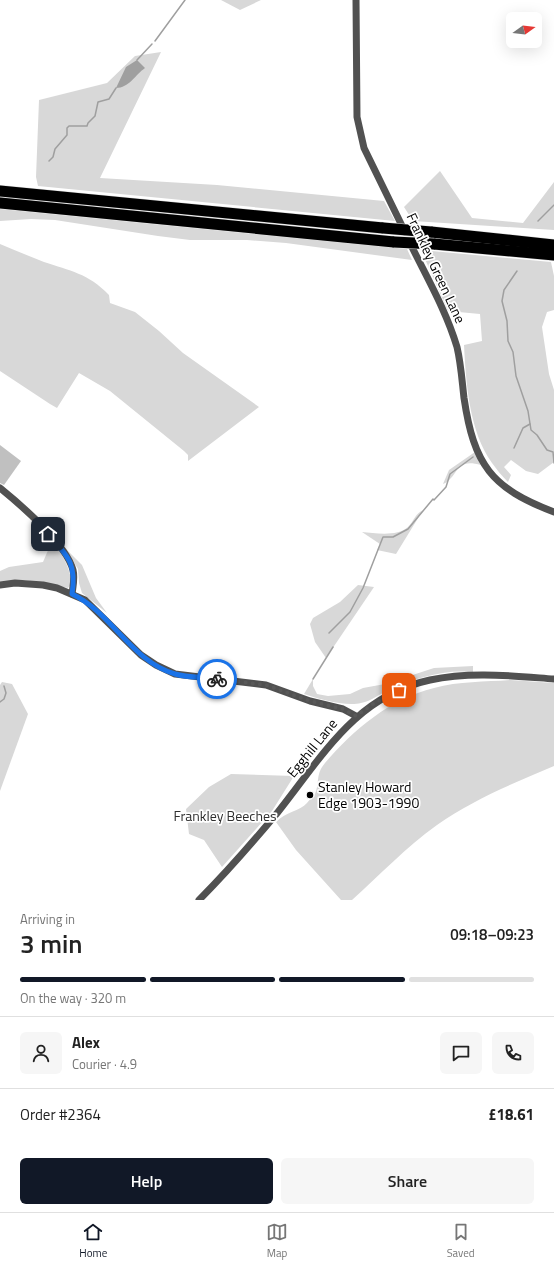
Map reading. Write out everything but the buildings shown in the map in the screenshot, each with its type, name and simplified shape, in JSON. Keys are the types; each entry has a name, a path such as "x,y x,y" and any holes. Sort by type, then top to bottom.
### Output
{"highway":[{"path":"0,191 554,245"},
{"path":"0,203 394,242 434,244 554,255"}],"street":[{"name":"Frankley Green Lane","path":"356,0 357,117 364,148 449,324 457,347 468,421 478,450 490,473 506,489 554,512"},
{"path":"0,488 26,510 64,552 73,570 75,578 72,594"},
{"path":"0,585 15,583 43,585 72,594 85,600 96,609 141,655 156,665 175,674 266,685 310,701 343,709 356,716"},
{"name":"Egghill Lane","path":"199,900 230,869 278,812 318,758 356,716 373,704 399,690 430,680 475,675 554,679"}],"green space":[{"path":"221,0 261,0 240,10"},
{"path":"161,52 100,178 217,185 384,201 395,221 38,186 36,177 39,100 107,83 135,56"},
{"path":"440,171 472,218 523,223 554,182 554,230 413,221 404,207"},
{"path":"0,209 407,249 412,260 286,243 247,240 190,240 55,220 31,219 0,221"},
{"path":"0,244 86,277 94,282 109,295 110,303 135,312 183,353 259,407 188,461 188,455 184,451 110,391 79,373 57,408 50,404 0,371"},
{"path":"421,250 551,262 554,276 554,310 547,312 542,327 549,374 554,390 554,462 538,474 526,471 511,460 504,467 511,475 508,482 494,466 484,450 478,436 470,406 464,345 482,341 480,314 448,311"},
{"path":"475,452 481,465 472,463 461,466 448,481 443,484 449,470"},
{"path":"423,510 396,554 377,550 380,544 362,532 386,534 398,532 408,527"},
{"path":"47,537 57,548 69,569 72,583 68,588 25,580 0,582 0,571 9,567 43,562 49,548"},
{"path":"65,548 82,565 96,598 107,613 82,593 79,583 78,569"},
{"path":"358,585 374,587 326,658 315,642 310,624 313,618 340,602"},
{"path":"473,666 473,672 462,671 430,675 399,686 369,701 355,704 324,700 304,694 313,679 313,686 317,694 328,696 350,694 363,688 385,684 434,668"},
{"path":"510,680 554,683 554,766 494,792 450,816 415,842 352,900 341,900 296,850 276,822 307,803 315,794 322,767 336,750 361,727 388,708 418,693 434,688 462,683"},
{"path":"2,682 12,684 28,714 0,791 0,685"},
{"name":"Frankley Beeches","path":"231,774 294,776 272,811 222,867 204,840 189,834 186,809 209,787"}],"shaded area":[{"path":"137,60 145,68 128,84 116,88 126,67"}],"waterway":[{"path":"155,41 185,0"},
{"path":"137,60 152,44"},
{"path":"49,161 53,157 55,149 67,135 67,128 69,126 87,126 95,116 98,102 109,99 116,88"},
{"path":"538,221 554,205"},
{"path":"517,271 504,290 502,301 507,321 508,341 513,352 516,376 528,411 531,430 537,435 547,450 553,452 554,463"},
{"path":"514,448 523,428 530,424"},
{"path":"329,633 350,612 363,588 383,537 393,537 408,529 433,499 434,500 446,487 450,474 473,457"},
{"path":"313,679 333,647"},
{"path":"0,702 4,699 6,693 4,686"}],"way so far":[{"path":"217,679 266,685 310,701 343,709 356,716 373,704 399,690"}],"place":[{"name":"Stanley Howard Edge 1903-1990","path":"310,795"}],"route":[{"path":"48,534 70,561 75,578 72,594 85,600 96,609 141,655 156,665 175,674 217,679"}]}
